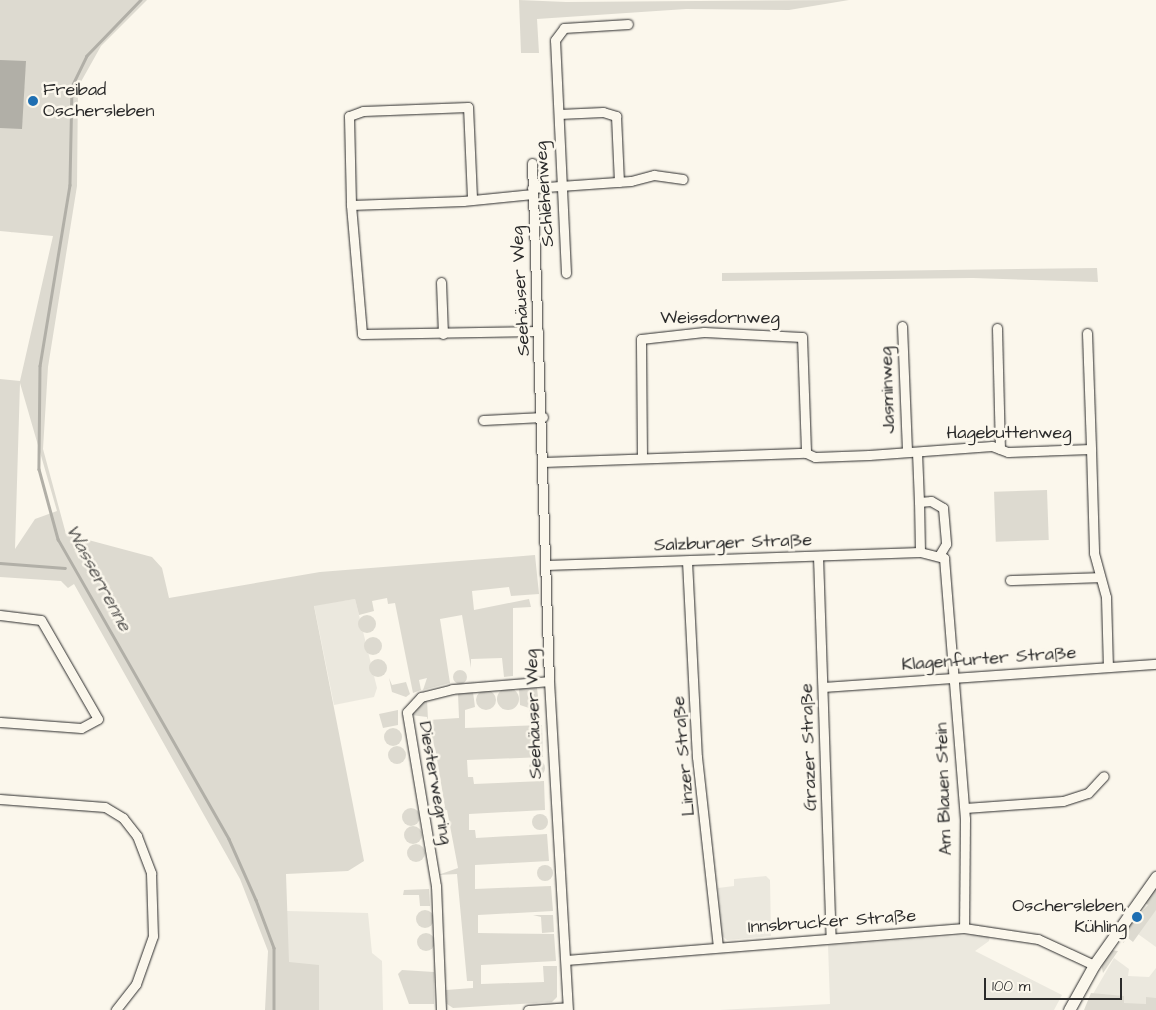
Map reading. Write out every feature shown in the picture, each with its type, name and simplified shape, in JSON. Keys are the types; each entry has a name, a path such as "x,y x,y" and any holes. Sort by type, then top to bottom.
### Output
{"main road":[{"path":"1069,1010 1094,965 1156,877"}],"street":[{"name":"Schlehenweg","path":"566,273 558,184 558,34 564,28 628,24"},
{"path":"472,198 468,107 363,111 349,116 346,124 350,205 362,334 538,331"},
{"path":"559,114 602,112 616,116 619,182"},
{"name":"Seehäuser Weg","path":"532,163 542,417 549,681 566,960 567,1009"},
{"path":"350,205 472,198 533,191 558,184 619,182 654,175 683,179"},
{"path":"441,282 443,334"},
{"name":"Jasminweg","path":"902,326 907,452"},
{"path":"997,328 1000,449"},
{"name":"Weissdornweg","path":"642,458 641,339 704,332 802,336 806,453"},
{"path":"1087,333 1091,449"},
{"path":"484,420 542,417"},
{"name":"Hagebuttenweg","path":"543,462 806,453 815,457 1000,449 1091,449 1094,553 1106,597 1108,667"},
{"path":"917,452 920,552"},
{"path":"919,502 939,503 943,508 946,544 940,554 945,563 954,678"},
{"name":"Salzburger Straße","path":"546,565 920,552 940,554"},
{"name":"Grazer Straße","path":"818,556 824,687 831,938"},
{"name":"Linzer Straße","path":"687,561 697,757 718,947"},
{"path":"1010,580 1100,577"},
{"path":"0,615 40,620 98,719 81,728 0,722"},
{"name":"Klagenfurter Straße","path":"824,687 1156,664"},
{"name":"Am Blauen Stein","path":"954,678 965,808 964,928"},
{"name":"Diesterwegring","path":"441,1010 435,877 407,712 421,697 452,689 549,681"},
{"path":"965,808 1063,801 1088,793 1104,776"},
{"path":"0,799 105,807 123,818 137,836 151,873 153,936 136,984 116,1010"},
{"name":"Innsbrucker Straße","path":"566,960 964,928 1038,939 1094,965"},
{"path":"528,1010 567,1009"}],"shaded area":[{"path":"0,0 147,0 101,46 78,87 77,186 48,367 43,449 66,534 152,557 162,568 169,598 320,572 535,555 539,594 511,596 509,587 472,591 474,610 529,599 531,607 513,608 513,676 504,677 502,658 471,659 471,668 462,615 440,619 450,683 423,690 427,678 419,680 421,690 413,693 395,603 388,604 387,598 372,601 374,611 359,615 355,599 314,606 364,861 348,871 286,874 289,962 319,965 319,1010 265,1010 268,951 240,879 74,584 68,588 61,581 0,577 0,379 20,381 53,236 0,231","holes":["20,383 57,511 35,519 15,549"]},
{"path":"519,0 566,2 849,0 789,10 686,9 537,19 539,53 521,53"},
{"path":"0,60 26,61 22,129 0,128"},
{"path":"1097,268 1098,282 973,278 722,281 722,273"},
{"path":"1047,490 1049,540 996,542 994,492"},
{"path":"355,599 377,688 374,697 334,705 314,605"},
{"path":"367,615 373,618 376,624 373,630 367,633 361,630 358,624 361,618"},
{"path":"373,637 379,640 382,646 379,652 373,655 367,652 364,646 367,640"},
{"path":"378,659 384,662 387,668 384,674 378,677 372,674 369,668 372,662"},
{"path":"457,670 463,670 467,677 463,684 457,684 453,680 453,674"},
{"path":"389,678 392,685 406,682 410,694 406,697 392,692"},
{"path":"508,688 518,695 519,699 512,709 508,710 498,703 497,699 504,689"},
{"path":"537,688 541,723 530,723 529,708 520,705 519,689"},
{"path":"486,690 493,693 496,700 493,707 486,710 479,707 476,700 479,693"},
{"path":"473,692 475,707 465,710 465,728 542,725 543,757 467,760 468,777 473,777 474,784 544,781 545,810 469,814 469,830 475,830 476,838 547,834 549,861 475,865 475,889 551,886 553,911 478,915 478,933 554,934 556,961 481,965 481,984 544,982 543,966 557,966 557,997 552,1002 453,1008 447,1004 446,990 473,988 473,981 467,981 457,874 438,875 458,868 447,810 430,813 445,807 436,753 427,717 411,715 427,699 428,720 459,718 458,694"},
{"path":"398,710 398,725 383,728 379,714"},
{"path":"393,728 399,731 402,737 399,743 393,746 387,743 384,737 387,731"},
{"path":"397,746 403,749 406,755 403,761 397,764 391,761 388,755 391,749"},
{"path":"537,760 543,762 545,768 543,774 537,776 531,774 529,768 531,762"},
{"path":"411,808 417,811 420,817 417,823 411,826 405,823 402,817 405,811"},
{"path":"537,814 543,814 548,819 546,828 537,830 532,825 532,819"},
{"path":"413,826 419,829 422,835 419,841 413,844 407,841 404,835 407,829"},
{"path":"416,844 424,849 425,853 420,861 416,862 408,857 407,853 412,845"},
{"path":"545,865 551,867 553,873 551,879 545,881 539,879 537,873 539,867"},
{"path":"766,876 770,880 771,936 727,940 720,934 718,888 734,886 734,879"},
{"path":"1156,885 1156,910 1133,942 1128,938 1123,943 1122,933 1148,905 1144,902"},
{"path":"429,889 430,906 420,906 419,895 403,895 404,890"},
{"path":"1156,896 1156,947 1138,934"},
{"path":"425,910 431,913 434,919 431,925 425,928 419,925 416,919 419,913"},
{"path":"287,911 368,913 372,953 382,961 383,1010 287,1010"},
{"path":"533,915 553,915 554,932 542,933 541,917"},
{"path":"426,933 432,936 435,942 432,948 426,951 420,948 417,942 420,936"},
{"path":"990,934 989,941 975,951 1062,995 1054,1010 720,1010 830,1004 828,945"},
{"path":"1110,950 1118,951 1103,973 1101,964"},
{"path":"1114,958 1129,969 1128,976 1149,977 1156,968 1156,1010 1086,1006"},
{"path":"402,970 434,972 434,1004 409,1004 398,974"},
{"path":"1091,993 1124,996 1124,1003 1146,1004 1146,997 1156,998 1156,1010 1084,1010"}],"waterway":[{"name":"Wasserrenne","path":"141,0 87,56 72,87 70,185 40,366 39,469 58,539 229,839 256,900 274,948 274,1010"},
{"path":"0,563 65,568"}],"place":[{"name":"Freibad Oschersleben","path":"33,101"},
{"name":"Oschersleben, Kühling","path":"1137,917"}]}
